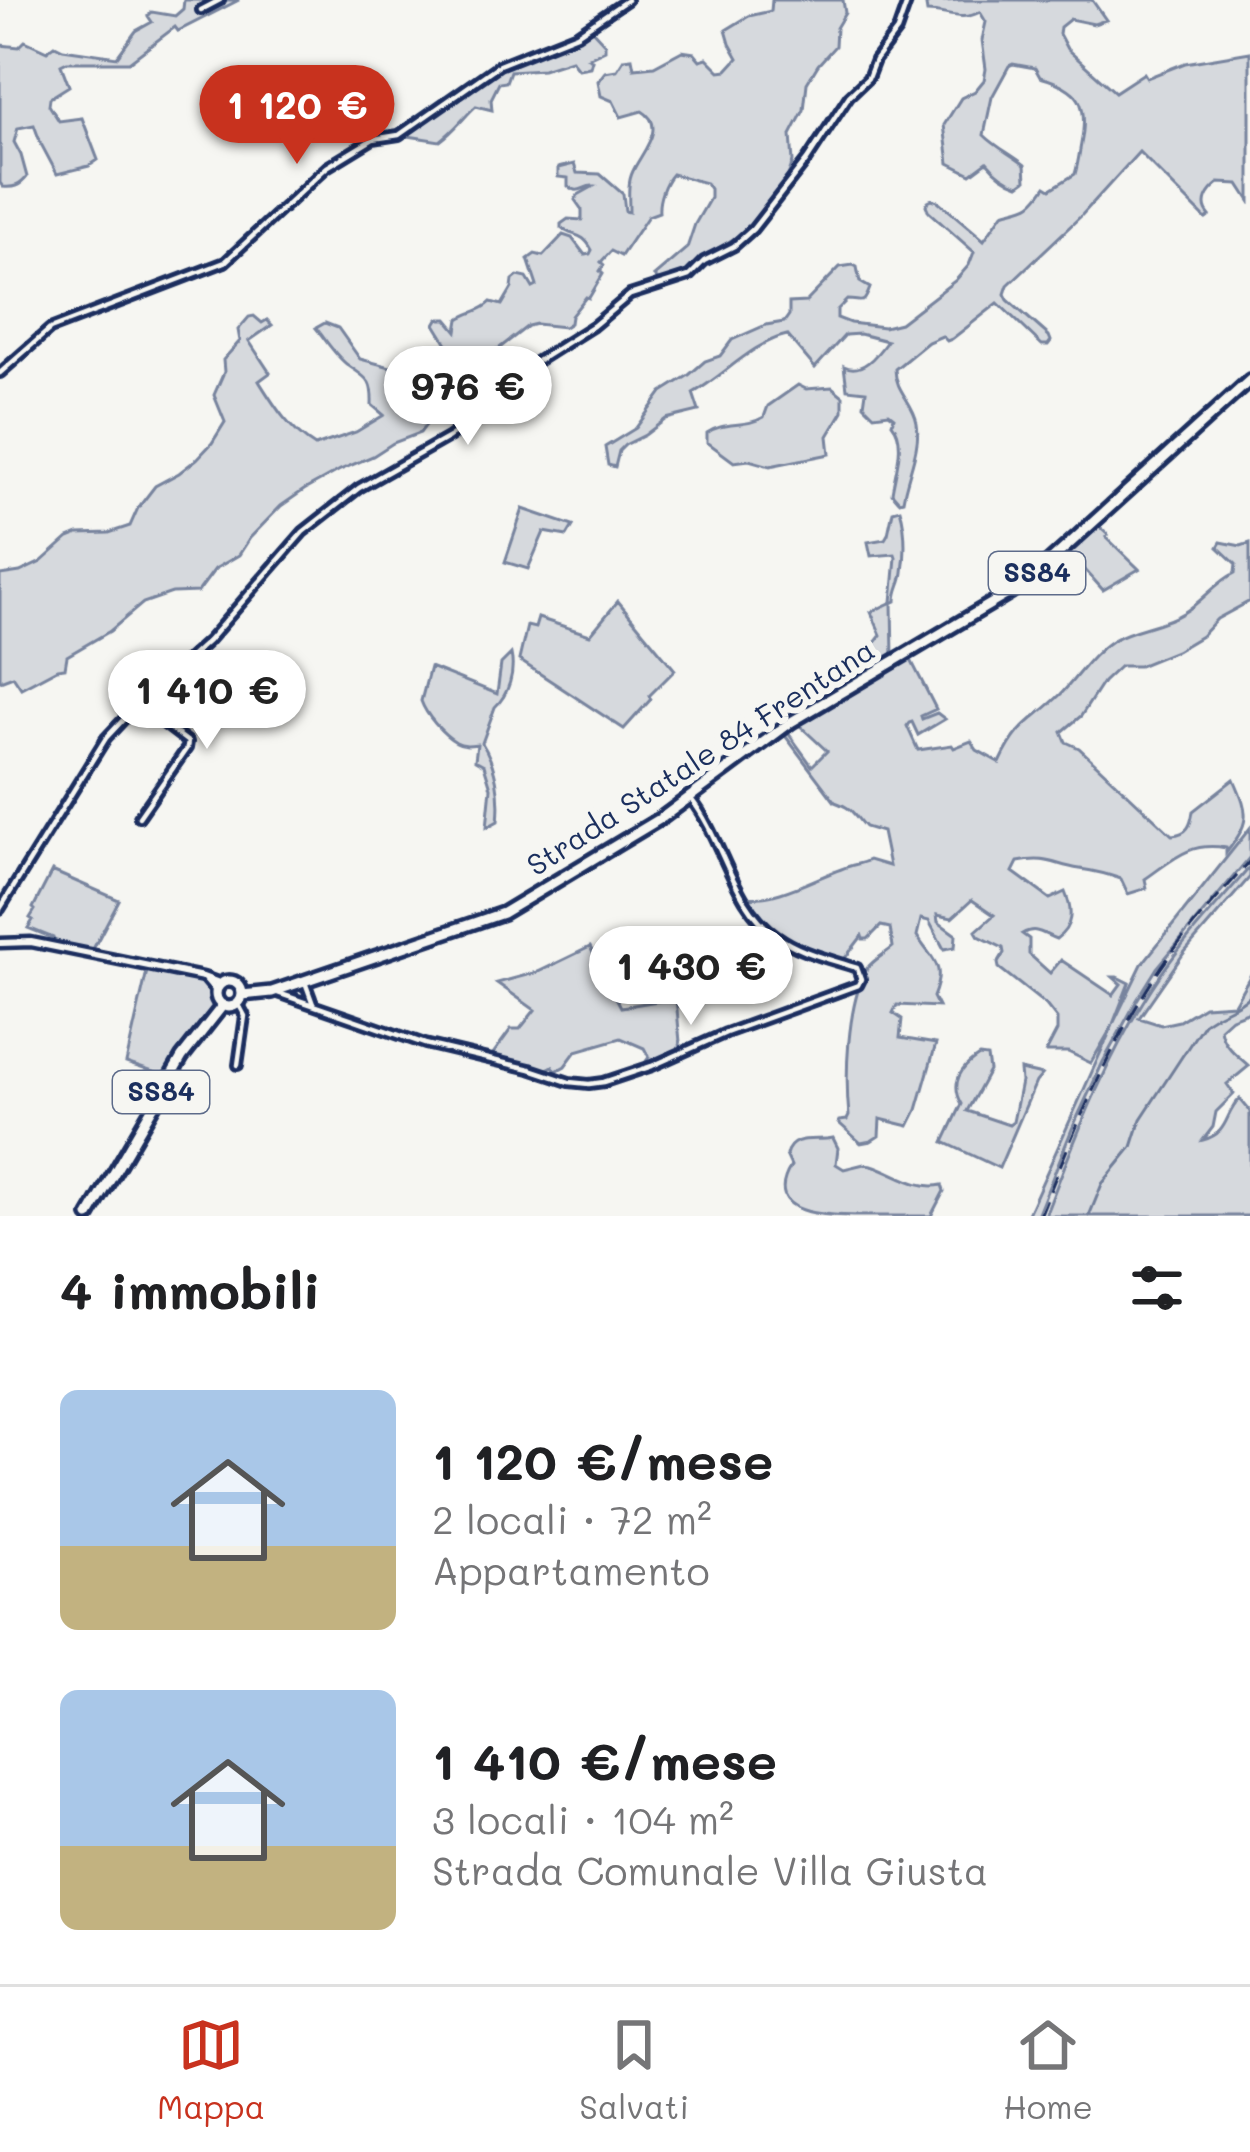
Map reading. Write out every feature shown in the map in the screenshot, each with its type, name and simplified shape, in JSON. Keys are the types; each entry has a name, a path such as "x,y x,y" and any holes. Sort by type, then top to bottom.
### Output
{"main road":[{"name":"Strada Statale 84 Frentana","path":"240,999 503,914 573,873 691,799 791,722 1030,578 1250,380"},
{"path":"235,983 240,999 229,1007 223,1005 218,1000 220,988 235,983"},
{"name":"SS84","path":"89,1216 182,1057 223,1005"}],"street":[{"path":"201,10 220,0"},
{"path":"0,374 50,329 225,262 327,167 373,139 399,135 499,64 577,34 627,0"},
{"path":"0,909 116,727 208,641 303,532 359,488 480,415 525,369 593,326 630,295 689,276 753,229 849,96 868,78 897,31 908,0"},
{"path":"138,704 188,742 139,817"},
{"path":"272,992 424,1044 589,1084 652,1066 726,1033 858,985 861,973 857,968 830,962 782,940 764,925 740,893 707,820 691,799"},
{"path":"3,944 31,942 203,977 220,988"},
{"path":"305,981 313,1004"},
{"path":"238,1065 245,1016 240,999"}],"shaded area":[{"path":"184,0 239,0 178,31 175,27 129,62 61,65 69,86 50,98 49,105 59,121 82,118 98,160 57,174 34,125 18,128 14,142 27,177 16,186 3,187 0,45 19,47 25,41 47,51 55,45 117,57 136,31 152,22 148,16 152,12 175,16"},
{"path":"772,0 843,0 845,13 836,28 835,46 807,83 804,110 791,135 793,162 786,181 748,230 664,286 654,276 687,248 710,198 706,183 672,174 662,192 659,212 648,216 621,256 611,251 601,262 603,274 570,323 528,326 497,350 493,374 481,374 420,433 340,470 281,506 239,555 215,569 198,592 172,593 143,603 110,631 67,656 65,668 21,688 13,676 0,681 0,575 41,562 78,534 109,533 130,526 155,486 197,459 225,422 214,395 224,372 223,360 240,341 238,330 249,317 272,325 249,341 270,373 259,381 290,425 315,446 356,432 384,415 372,405 368,381 340,358 316,328 325,323 338,328 360,359 398,369 397,396 407,405 424,401 440,363 451,350 435,324 438,319 447,319 457,331 463,316 491,302 502,305 518,276 527,278 533,288 537,286 528,259 543,256 563,235 572,238 585,255 590,254 585,240 561,224 568,219 582,220 575,200 594,186 572,189 568,178 558,177 558,168 574,164 577,173 600,174 623,194 629,212 631,176 653,124 642,111 621,117 613,101 601,96 598,81 605,72 617,70 624,59 632,58 634,68 654,66 682,51 700,60 707,58 720,71 727,70 738,58 726,30 749,16 771,11"},
{"path":"961,0 1092,0 1106,20 1094,24 1070,19 1059,34 1067,49 1115,92 1144,73 1147,78 1185,63 1250,52 1250,201 1239,184 1219,183 1206,198 1210,216 1206,219 1139,152 1008,285 1008,300 1049,336 1048,345 1042,345 998,303 952,339 942,336 928,342 895,369 918,432 903,500 892,493 899,447 894,417 874,415 864,405 866,391 847,389 844,366 863,366 887,341 860,334 845,335 815,368 787,335 762,345 693,393 699,411 666,419 625,445 615,467 608,465 605,447 636,428 662,392 705,361 720,356 732,340 784,322 789,303 806,302 840,267 857,267 860,282 870,288 864,300 847,300 837,310 837,318 884,327 900,323 956,280 974,252 929,212 928,201 938,201 984,240 1003,213 1028,206 1046,186 1051,189 1075,174 1084,118 1078,99 1064,86 1040,77 1035,68 1013,64 992,97 984,135 1025,165 1026,180 1019,185 987,162 971,174 949,163 944,125 961,98 984,80 986,22 980,12 954,16 927,12 926,6"},
{"path":"592,30 605,50 588,58 590,67 578,69 571,60 543,69 510,71 491,99 492,110 476,106 440,141 402,135 507,65"},
{"path":"798,385 832,387 843,396 843,411 828,436 830,454 770,466 749,460 734,462 707,442 707,433 713,429 764,417 768,406"},
{"path":"523,509 573,526 567,536 544,532 528,569 505,562"},
{"path":"900,509 905,556 892,603 893,658 845,685 838,665 877,641 881,635 871,612 892,602 895,554 871,556 868,542 885,539 893,511"},
{"path":"1097,525 1139,569 1103,590 1068,551"},
{"path":"1221,542 1250,543 1250,601 1176,651 1139,666 1120,666 1081,716 1062,732 1066,742 1079,748 1172,835 1185,831 1193,811 1234,779 1245,810 1240,833 1226,853 1226,848 1191,850 1145,879 1147,888 1128,894 1121,879 1111,876 1044,861 1018,862 1013,872 1050,899 1065,892 1070,912 1066,929 1056,939 1035,931 1022,934 1029,939 1029,954 1050,973 1061,960 1113,995 1121,984 1113,977 1129,983 1113,1024 1142,964 1250,828 1250,857 1157,968 1137,1000 1103,1062 1037,1216 1027,1216 1113,1025 1091,1063 1068,1052 1046,1052 1057,1031 1057,1019 999,968 1003,948 976,931 994,915 972,900 952,918 937,915 938,922 956,935 955,947 944,949 929,921 921,919 917,936 938,969 933,997 938,1007 897,1005 893,1013 902,1019 900,1038 936,1044 909,1126 880,1119 879,1136 861,1143 839,1123 849,1116 851,1024 865,972 893,947 890,928 881,926 868,939 862,936 842,962 787,939 745,897 785,892 869,860 889,866 882,832 865,827 835,802 783,733 786,730 812,766 827,751 797,723 909,656 936,709 922,719 937,713 945,719 918,735 909,723 918,750 954,748 971,741 1000,763 1020,731 1105,646 1183,613 1235,573 1236,564 1218,547"},
{"path":"618,601 675,670 624,729 519,660 527,626 535,628 538,618 590,635"},
{"path":"511,654 510,682 482,743 494,770 499,801 498,821 487,827 491,788 484,765 475,760 477,744 451,739 421,701 430,667 497,694 501,664"},
{"path":"1250,857 1250,867 1162,972 1143,1003 1078,1132 1045,1216 1037,1216 1072,1129 1137,999 1157,968"},
{"path":"1250,867 1250,877 1184,953 1139,1018 1161,1025 1179,1021 1204,1006 1234,1004 1250,976 1250,1011 1220,1028 1227,1045 1249,1066 1227,1084 1234,1094 1216,1112 1203,1140 1218,1133 1240,1099 1250,1111 1250,1216 1045,1216 1096,1092 1143,1002 1182,946"},
{"path":"52,871 119,900 92,951 28,928"},
{"path":"590,947 621,1007 676,998 681,1053 642,1067 649,1057 644,1048 621,1038 576,1051 556,1071 553,1066 545,1070 490,1058 511,1029 520,1029 535,1010 497,983 538,972"},
{"path":"147,971 205,982 213,992 214,1009 165,1076 126,1063"},
{"path":"979,1056 987,1057 989,1071 967,1111 1009,1125 1020,1070 1042,1075 999,1168 944,1142 962,1104 959,1077"},
{"path":"833,1138 838,1148 836,1164 844,1169 872,1165 915,1183 942,1185 944,1191 931,1216 833,1215 791,1204 784,1195 791,1166 786,1155 789,1148 799,1141"}],"waterway":[{"path":"1089,1216 1102,1184 1132,1147 1141,1119 1204,1023 1250,995"}],"railway":[{"path":"1040,1216 1092,1092 1138,1003 1178,945 1250,861"}]}
